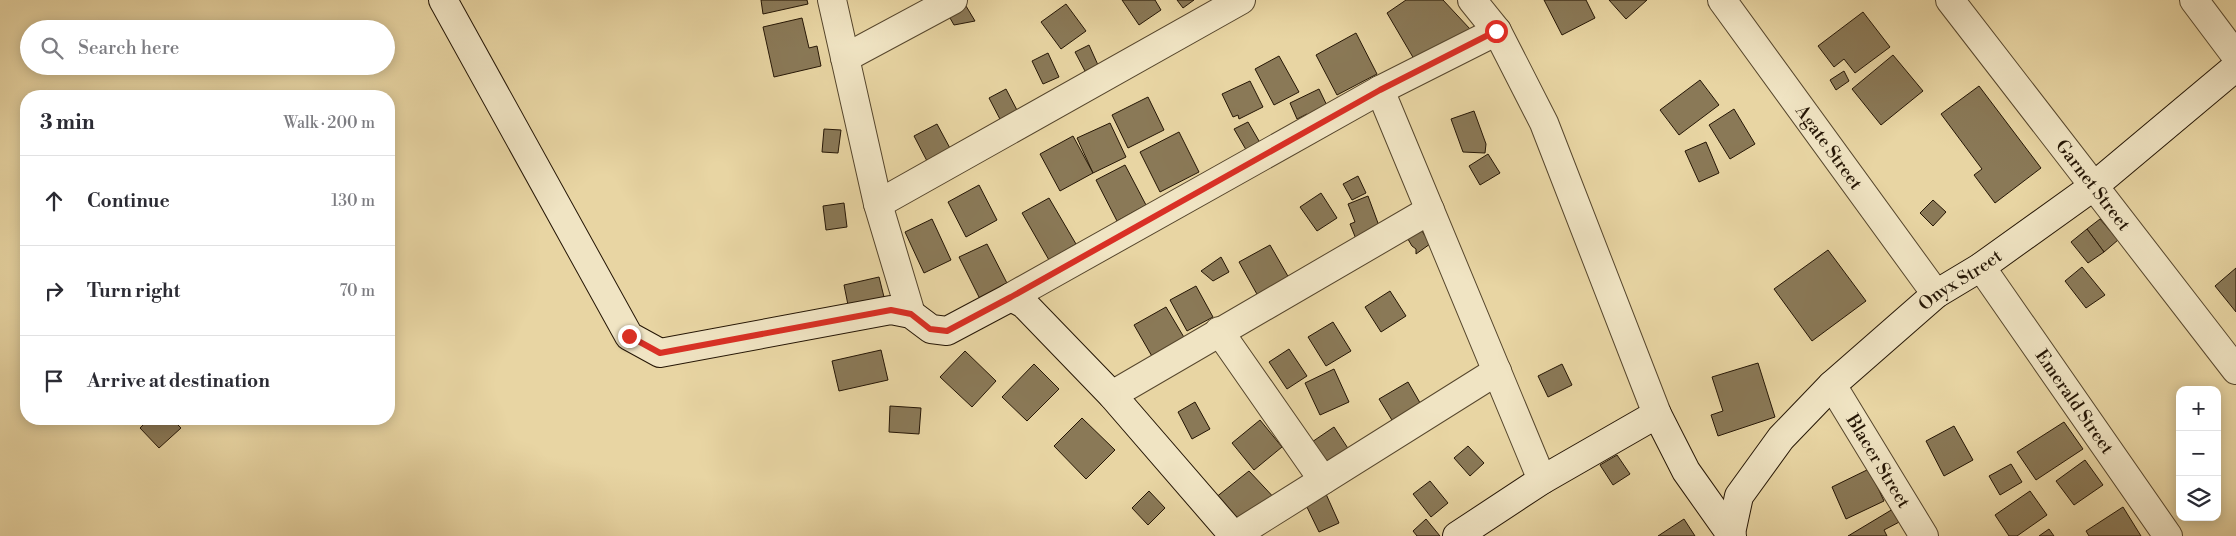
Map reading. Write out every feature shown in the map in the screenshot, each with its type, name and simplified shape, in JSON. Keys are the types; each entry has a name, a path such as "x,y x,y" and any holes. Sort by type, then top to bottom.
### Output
{"street":[{"path":"443,0 629,336 660,353 891,310 911,314 930,329 947,331 1380,90 1496,31"},
{"path":"832,0 878,204 911,314"},
{"path":"845,58 953,0"},
{"path":"878,204 1241,0"},
{"path":"1472,0 1496,31 1544,123 1658,414 1686,471 1731,535"},
{"name":"Agate Street","path":"1722,0 1936,294"},
{"name":"Garnet Street","path":"1950,0 2236,370"},
{"path":"2194,0 2236,56"},
{"name":"Onyx Street","path":"1731,535 1739,496 1781,438 1832,385 1936,294 1981,267 2094,186 2236,67"},
{"path":"1380,90 1542,480"},
{"path":"1112,395 1219,331 1430,210"},
{"name":"Emerald Street","path":"1981,267 2168,536"},
{"path":"1011,297 1024,304 1112,395 1234,536 1496,371"},
{"path":"1219,331 1323,480"},
{"name":"Blacer Street","path":"1832,385 1924,536"},
{"path":"1458,536 1542,480 1658,414"}],"building":[{"path":"761,0 807,0 808,4 763,14"},
{"path":"1122,0 1155,0 1161,10 1139,25"},
{"path":"1177,0 1194,0 1183,8"},
{"path":"1406,0 1443,0 1470,29 1414,59 1387,13"},
{"path":"1544,0 1586,0 1595,18 1562,35"},
{"path":"1609,0 1647,0 1626,19"},
{"path":"963,1 975,21 954,25 946,11"},
{"path":"1066,4 1086,31 1061,49 1041,22"},
{"path":"1863,12 1890,47 1855,73 1844,59 1834,67 1818,46"},
{"path":"802,18 809,48 817,46 821,66 774,77 763,27"},
{"path":"1356,33 1377,74 1337,95 1316,55"},
{"path":"1089,45 1098,65 1085,71 1075,52"},
{"path":"1048,53 1059,77 1043,84 1032,61"},
{"path":"1893,55 1923,91 1881,125 1852,89"},
{"path":"1279,56 1299,92 1274,105 1255,69"},
{"path":"1844,71 1849,81 1836,90 1830,80"},
{"path":"1700,80 1719,105 1679,135 1660,110"},
{"path":"1250,81 1263,107 1239,119 1238,115 1233,117 1222,94"},
{"path":"1979,86 2041,168 1995,203 1974,175 1982,169 1941,114"},
{"path":"1006,89 1019,114 1002,123 989,98"},
{"path":"1319,89 1331,114 1311,123 1307,114 1297,119 1290,103"},
{"path":"1148,97 1164,130 1128,148 1112,115"},
{"path":"1734,109 1755,144 1730,159 1709,125"},
{"path":"1474,111 1486,144 1485,153 1463,152 1451,119"},
{"path":"1248,122 1266,153 1252,160 1234,129"},
{"path":"1110,123 1126,157 1093,173 1077,138"},
{"path":"937,124 951,150 927,161 914,136"},
{"path":"824,129 841,130 838,153 822,152"},
{"path":"1179,132 1199,172 1160,192 1140,152"},
{"path":"1073,136 1093,173 1060,191 1040,154"},
{"path":"1706,142 1719,173 1699,182 1685,151"},
{"path":"1488,154 1500,173 1480,185 1469,166"},
{"path":"1125,165 1146,205 1117,221 1096,180"},
{"path":"1358,176 1366,193 1352,200 1343,184"},
{"path":"979,185 997,220 966,237 948,202"},
{"path":"1321,193 1337,218 1317,231 1300,207"},
{"path":"1368,196 1382,234 1358,244 1350,224 1355,222 1348,204"},
{"path":"1049,198 1076,244 1049,260 1022,213"},
{"path":"1933,200 1946,212 1933,226 1920,213"},
{"path":"844,203 847,227 826,230 823,206"},
{"path":"932,219 951,260 924,273 905,232"},
{"path":"2100,219 2118,240 2104,252 2087,229"},
{"path":"1416,221 1430,244 1416,254 1416,249 1412,246 1402,229"},
{"path":"2087,229 2104,252 2088,263 2071,242"},
{"path":"987,244 1009,287 981,301 959,257"},
{"path":"1270,245 1289,278 1258,296 1239,262"},
{"path":"1828,250 1866,301 1812,341 1774,289"},
{"path":"1221,257 1229,272 1213,281 1201,271"},
{"path":"2082,267 2105,295 2086,308 2065,281"},
{"path":"2236,268 2236,312 2215,286"},
{"path":"879,277 884,297 848,305 844,285"},
{"path":"1196,286 1213,317 1187,331 1170,300"},
{"path":"1390,291 1406,316 1381,332 1365,307"},
{"path":"1166,307 1185,339 1153,358 1134,325"},
{"path":"1333,322 1351,351 1326,366 1308,337"},
{"path":"1289,349 1307,376 1287,389 1269,362"},
{"path":"881,350 888,380 839,391 832,361"},
{"path":"965,351 996,381 972,407 940,377"},
{"path":"1758,363 1775,417 1718,436 1711,415 1723,411 1712,377"},
{"path":"1034,364 1059,389 1027,421 1002,397"},
{"path":"1562,364 1572,385 1548,397 1538,376"},
{"path":"1334,369 1349,402 1320,415 1305,383"},
{"path":"1408,382 1423,408 1395,425 1379,399"},
{"path":"1195,402 1210,429 1192,439 1178,412"},
{"path":"890,406 921,408 919,434 889,432"},
{"path":"1082,418 1115,450 1086,479 1054,446"},
{"path":"1260,420 1282,447 1254,470 1232,443"},
{"path":"2064,422 2083,449 2036,480 2017,452"},
{"path":"143,425 178,425 181,428 159,448 140,428"},
{"path":"1954,426 1973,460 1944,476 1926,441"},
{"path":"1334,427 1351,453 1327,470 1309,444"},
{"path":"1468,446 1484,463 1470,476 1454,458"},
{"path":"1617,455 1630,474 1613,485 1600,465"},
{"path":"2085,460 2103,485 2074,505 2056,481"},
{"path":"2011,464 2022,482 2000,495 1989,476"},
{"path":"1869,469 1884,501 1846,519 1832,487"},
{"path":"1249,471 1279,503 1243,529 1215,498"},
{"path":"1430,481 1448,503 1431,517 1413,494"},
{"path":"1149,491 1165,508 1148,525 1132,508"},
{"path":"2030,491 2047,515 2017,536 2009,536 1995,515"},
{"path":"1326,494 1339,523 1319,532 1305,503"},
{"path":"1898,506 1905,519 1884,530 1887,536 1848,536"},
{"path":"2123,507 2141,536 2089,536 2086,531"},
{"path":"1426,519 1440,536 1417,536 1413,531"},
{"path":"1684,519 1695,536 1658,536"},
{"path":"2049,529 2054,536 2039,536"}],"route":[{"path":"629,336 660,353 891,310 911,314 930,329 947,331 1380,90 1496,31"}]}
